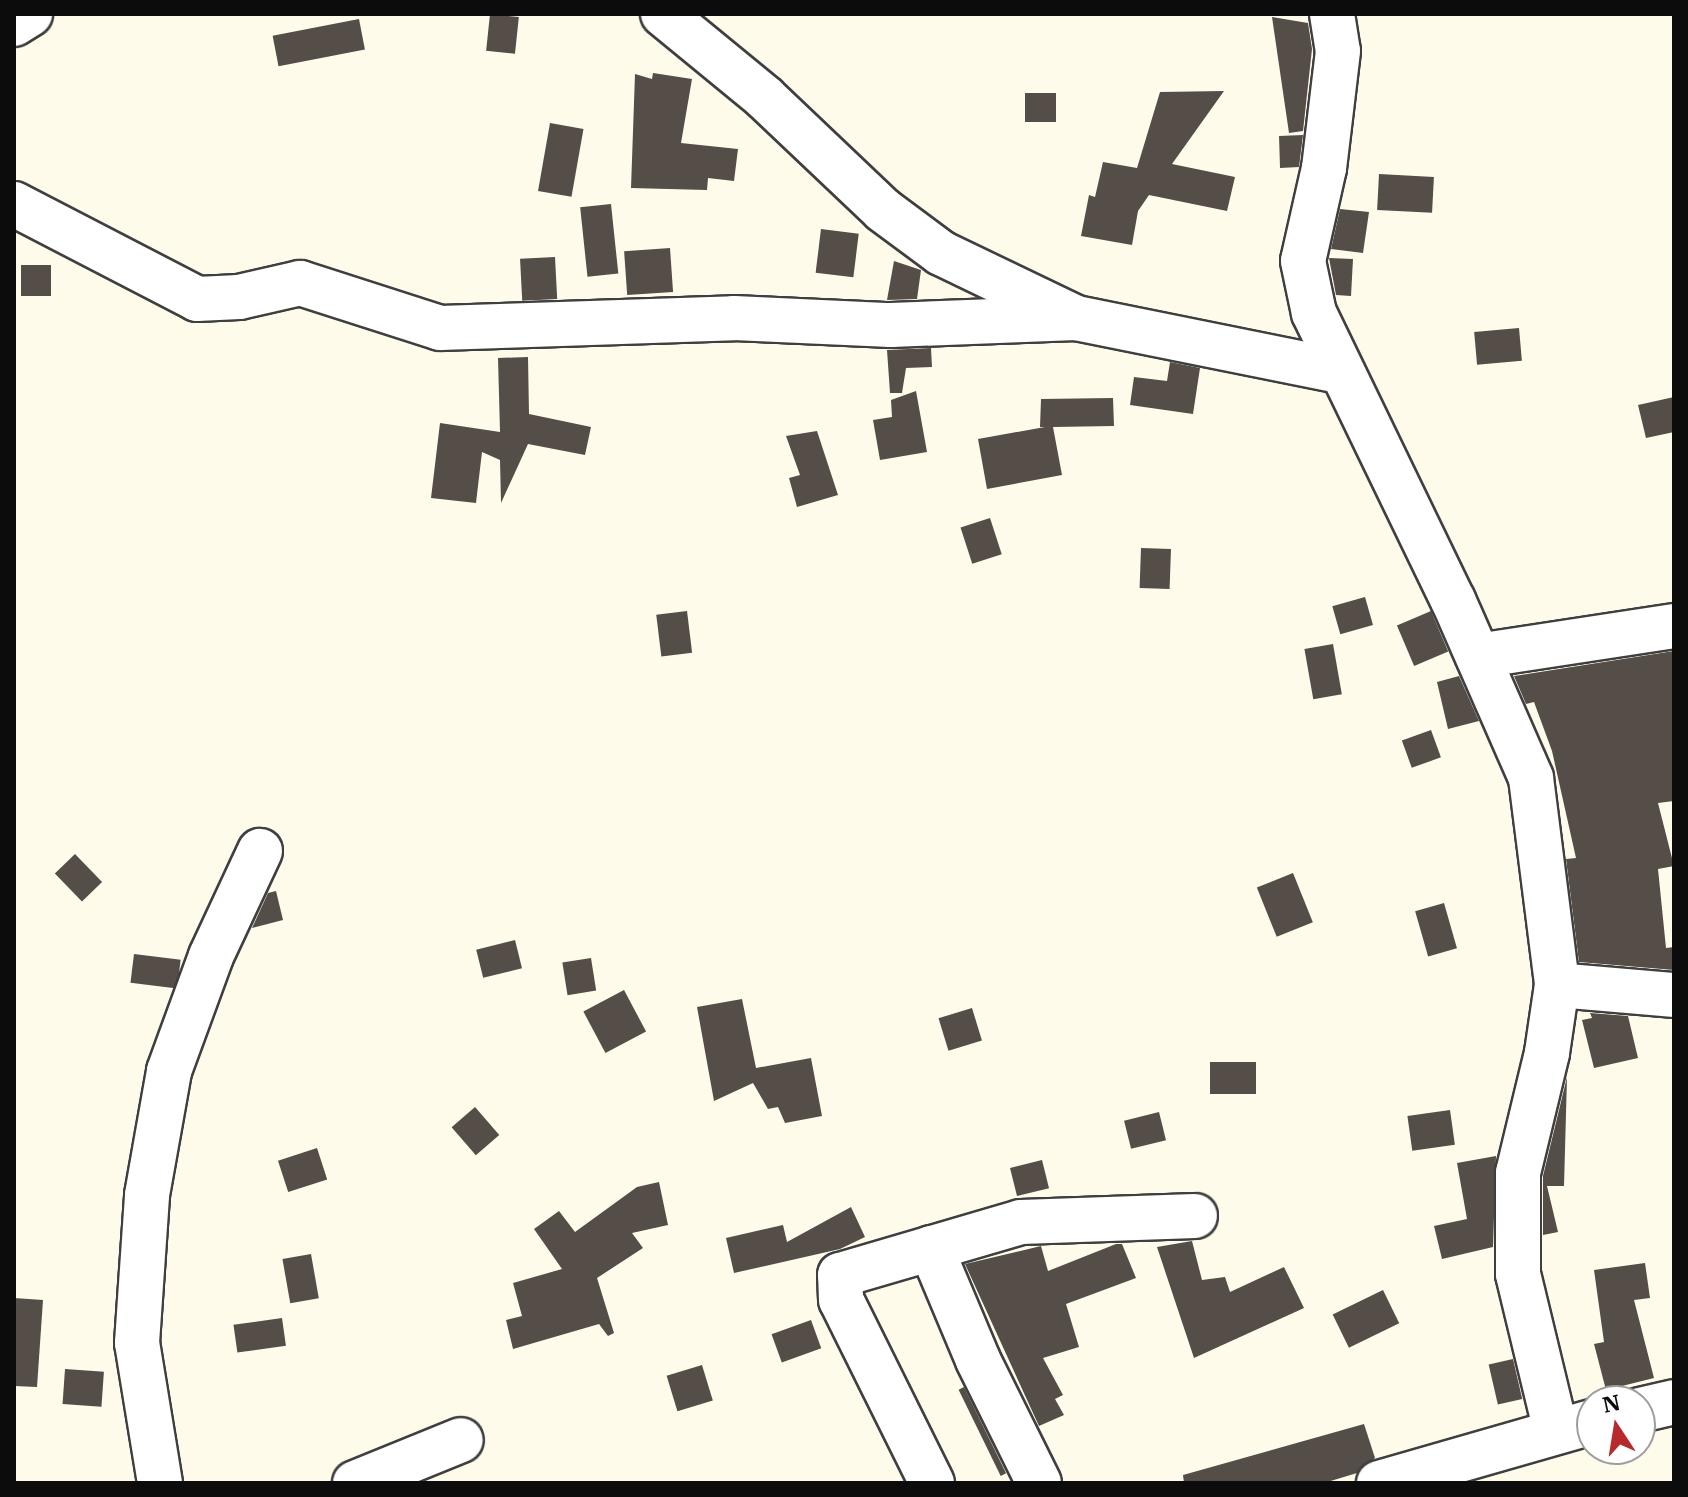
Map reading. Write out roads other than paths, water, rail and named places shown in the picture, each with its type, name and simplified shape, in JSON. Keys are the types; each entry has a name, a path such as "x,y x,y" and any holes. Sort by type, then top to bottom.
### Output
{"street":[{"path":"14,24 30,14"},
{"path":"663,14 764,97 906,227 941,253 1076,318"},
{"path":"1332,14 1338,51 1324,168 1303,261 1314,313 1478,656 1531,778 1557,985 1547,1053 1518,1173 1518,1274 1574,1427 1379,1483"},
{"path":"14,204 197,299 239,297 300,283 440,328 734,318 891,325 1076,318 1340,371"},
{"path":"1478,656 1674,626"},
{"path":"160,1483 137,1343 147,1195 169,1071 211,956 260,851"},
{"path":"1557,985 1674,995"},
{"path":"932,1483 837,1288 840,1275 852,1268 1021,1222 1195,1216"},
{"path":"931,1248 978,1360 1039,1483"},
{"path":"355,1483 461,1440"}]}
